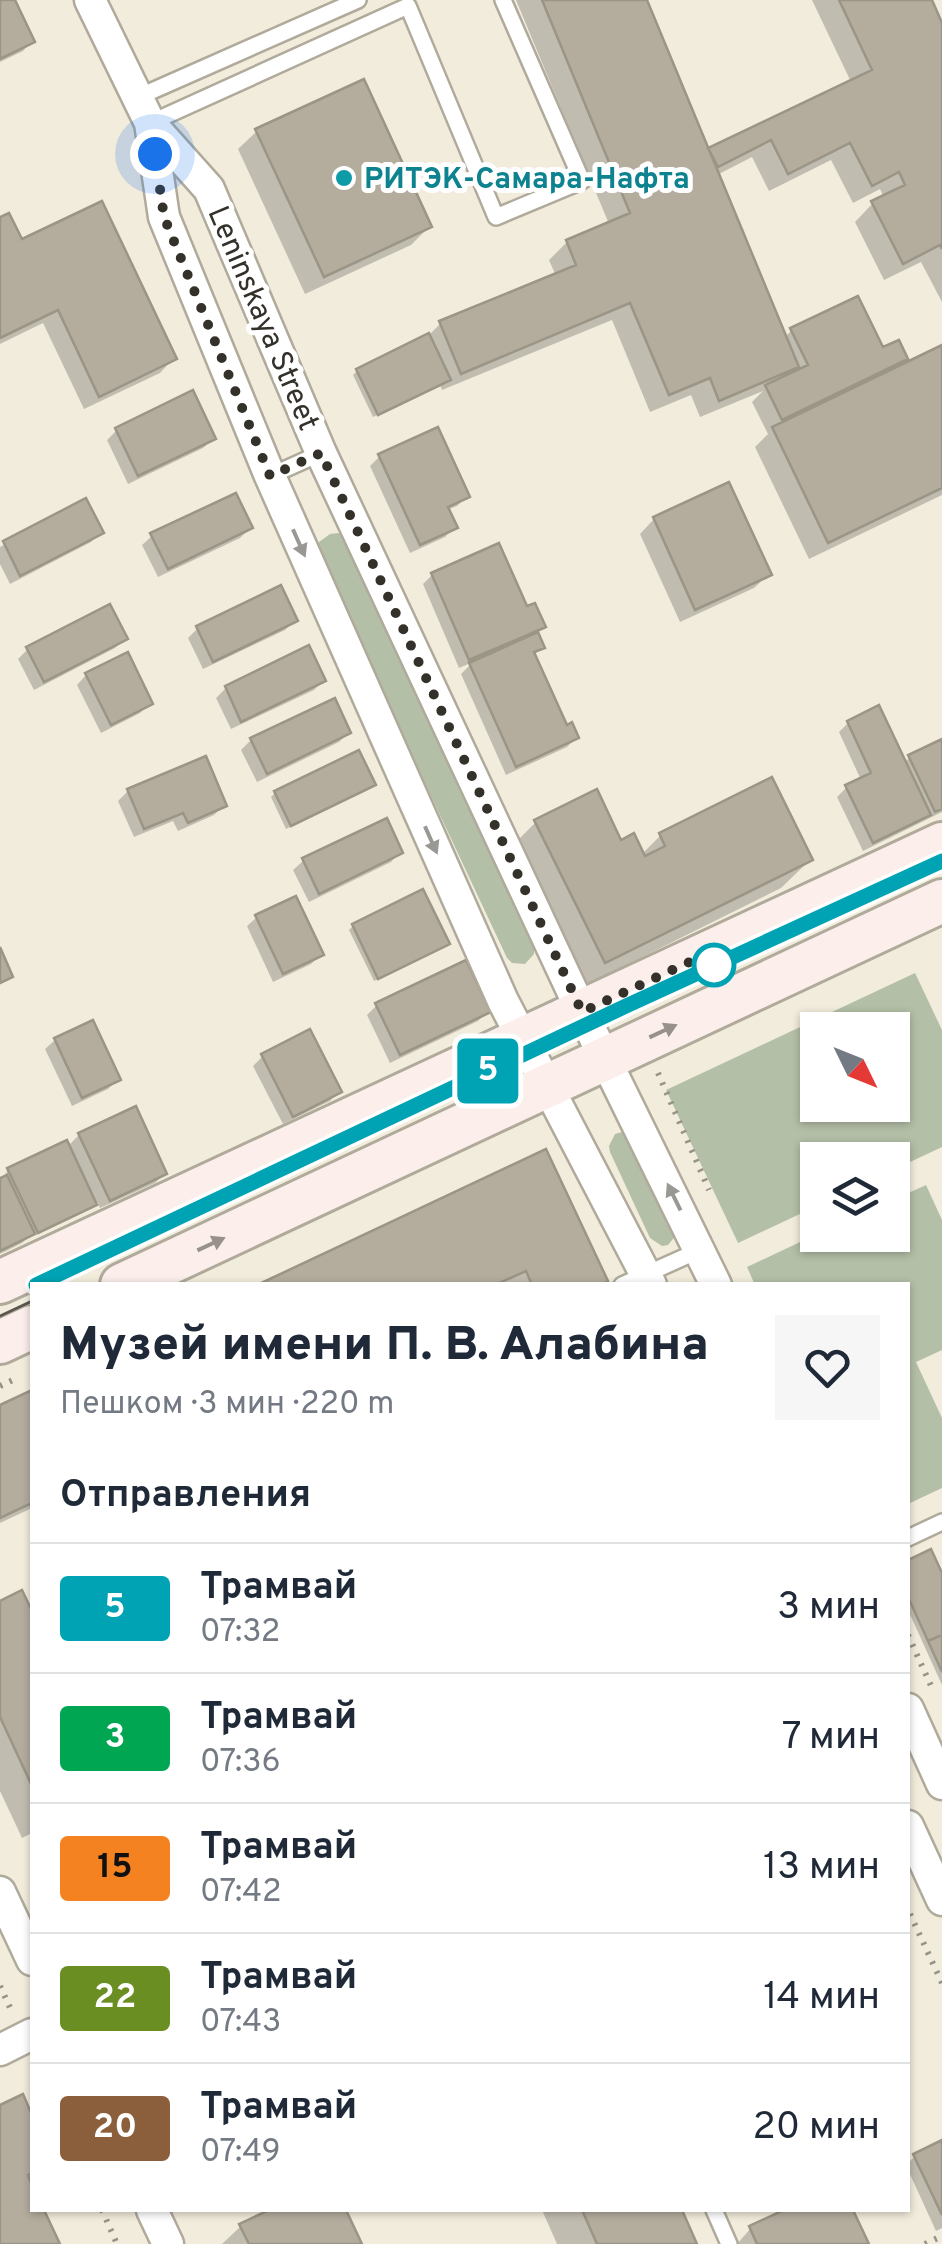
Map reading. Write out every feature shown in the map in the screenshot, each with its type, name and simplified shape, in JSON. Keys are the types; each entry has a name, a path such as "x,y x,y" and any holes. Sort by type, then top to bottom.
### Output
{"main road":[{"path":"0,1282 942,844"},
{"path":"128,1282 942,901"},
{"path":"0,1342 30,1328"}],"street":[{"name":"Leninskaya Street","path":"90,0 143,110 209,189 321,453 582,1012 624,1050 715,1282"},
{"name":"Leninskaya Street","path":"143,110 164,217 270,476 503,1001 640,1282"},
{"path":"910,1714 942,1784"},
{"path":"910,1830 942,1900"},
{"path":"0,1892 30,1956"},
{"path":"0,2050 30,2035"},
{"path":"153,2212 168,2244"}],"lane":[{"path":"143,110 358,0"},
{"path":"143,110 408,6 496,217 582,181 503,0"},
{"path":"270,476 321,453"},
{"path":"640,1282 700,1250"},
{"path":"910,1537 942,1522"},
{"path":"715,2212 730,2244"}],"path":[{"path":"624,1050 711,1194"},
{"path":"910,1639 935,1694"},
{"path":"910,1912 942,1983"},
{"path":"103,2212 118,2244"},
{"path":"925,2244 942,2236"}],"green space":[{"path":"338,533 350,542 534,947 534,954 525,964 512,963 507,958 318,555 319,542"},
{"path":"915,973 942,1030 942,1147 910,1162 910,1142 800,1142 800,1214 738,1243 666,1090 800,1027 800,1122 910,1122 910,1012 832,1012"},
{"path":"629,1130 677,1234 668,1245 662,1246 650,1238 610,1152 615,1134"},
{"path":"926,1185 942,1220 942,1350 916,1362 942,1418 942,1488 910,1503 910,1282 754,1282 747,1267 800,1242 800,1252 910,1252 910,1192"}],"building":[{"path":"0,0 15,0 35,42 0,59"},
{"path":"542,0 647,0 799,367 719,401 710,378 669,395 630,303 461,374 439,321 576,265 566,240 630,213"},
{"path":"839,0 932,0 942,23 942,249 940,245 903,264 871,201 905,185 899,172 872,186 850,143 788,174 771,140 718,167 708,148 872,70"},
{"name":"РИТЭК-Самара-Нафта","path":"364,79 432,227 324,277 255,129"},
{"path":"102,201 177,359 99,397 58,310 0,338 0,217 9,213 22,239"},
{"path":"858,296 883,347 899,340 908,359 782,420 765,385 808,365 790,328"},
{"path":"429,333 451,380 378,415 356,369"},
{"path":"942,345 942,488 828,543 772,427"},
{"path":"193,390 216,439 138,476 115,428"},
{"path":"438,427 470,497 448,507 458,528 420,545 378,454"},
{"path":"729,482 772,575 695,610 653,517"},
{"path":"236,493 253,528 168,569 150,533"},
{"path":"86,498 104,533 20,576 3,541"},
{"path":"499,543 527,606 535,603 546,627 469,660 431,573"},
{"path":"281,585 298,621 213,662 196,626"},
{"path":"110,604 128,639 44,682 26,647"},
{"path":"538,632 545,648 534,652 567,725 572,722 579,738 516,767 469,663"},
{"path":"309,645 326,681 241,722 225,686"},
{"path":"128,652 153,704 111,725 85,673"},
{"path":"335,698 351,733 267,774 250,738"},
{"path":"879,705 931,815 873,843 845,785 871,773 847,721"},
{"path":"942,739 942,809 935,812 908,755"},
{"path":"359,750 376,785 291,826 274,791"},
{"path":"206,756 227,806 188,823 183,813 144,829 127,789"},
{"path":"772,777 813,860 605,963 534,820 597,789 621,840 634,833 645,856 665,846 659,833"},
{"path":"387,818 403,853 319,894 302,858"},
{"path":"423,889 450,944 378,979 352,924"},
{"path":"296,896 324,955 283,974 255,915"},
{"path":"0,947 13,977 0,983"},
{"path":"466,960 491,1012 400,1055 375,1003"},
{"path":"93,1020 121,1080 82,1098 54,1038"},
{"path":"310,1029 342,1092 293,1117 261,1054"},
{"path":"136,1106 167,1174 110,1201 78,1133"},
{"path":"67,1140 97,1205 38,1233 7,1168"},
{"path":"546,1149 608,1281 531,1282 526,1271 502,1282 263,1282"},
{"path":"7,1175 35,1234 0,1251 0,1178"},
{"path":"30,1391 30,1504 0,1518 0,1405"},
{"path":"931,1549 942,1573 942,1635 928,1641 910,1601 910,1559"},
{"path":"22,1590 30,1607 30,1782 0,1717 0,1601"},
{"path":"942,1635 942,1672 928,1641"},
{"path":"23,2094 30,2110 30,2212 45,2212 60,2244 0,2244 0,2105"},
{"path":"942,2140 942,2215 913,2154"},
{"path":"265,2212 347,2212 362,2244 249,2244 239,2224"},
{"path":"583,2212 683,2212 697,2244 597,2244"},
{"path":"780,2212 854,2212 869,2244 757,2244 749,2226"}],"tram line":[{"path":"42,1282 942,861"},
{"name":"5","path":"42,1282 942,861"},
{"path":"0,1316 30,1302"}],"place":[{"name":"РИТЭК-Самара-Нафта","path":"344,178"}],"route":[{"path":"155,154 164,217 270,476 321,453 582,1012 709,953 714,965"}]}
